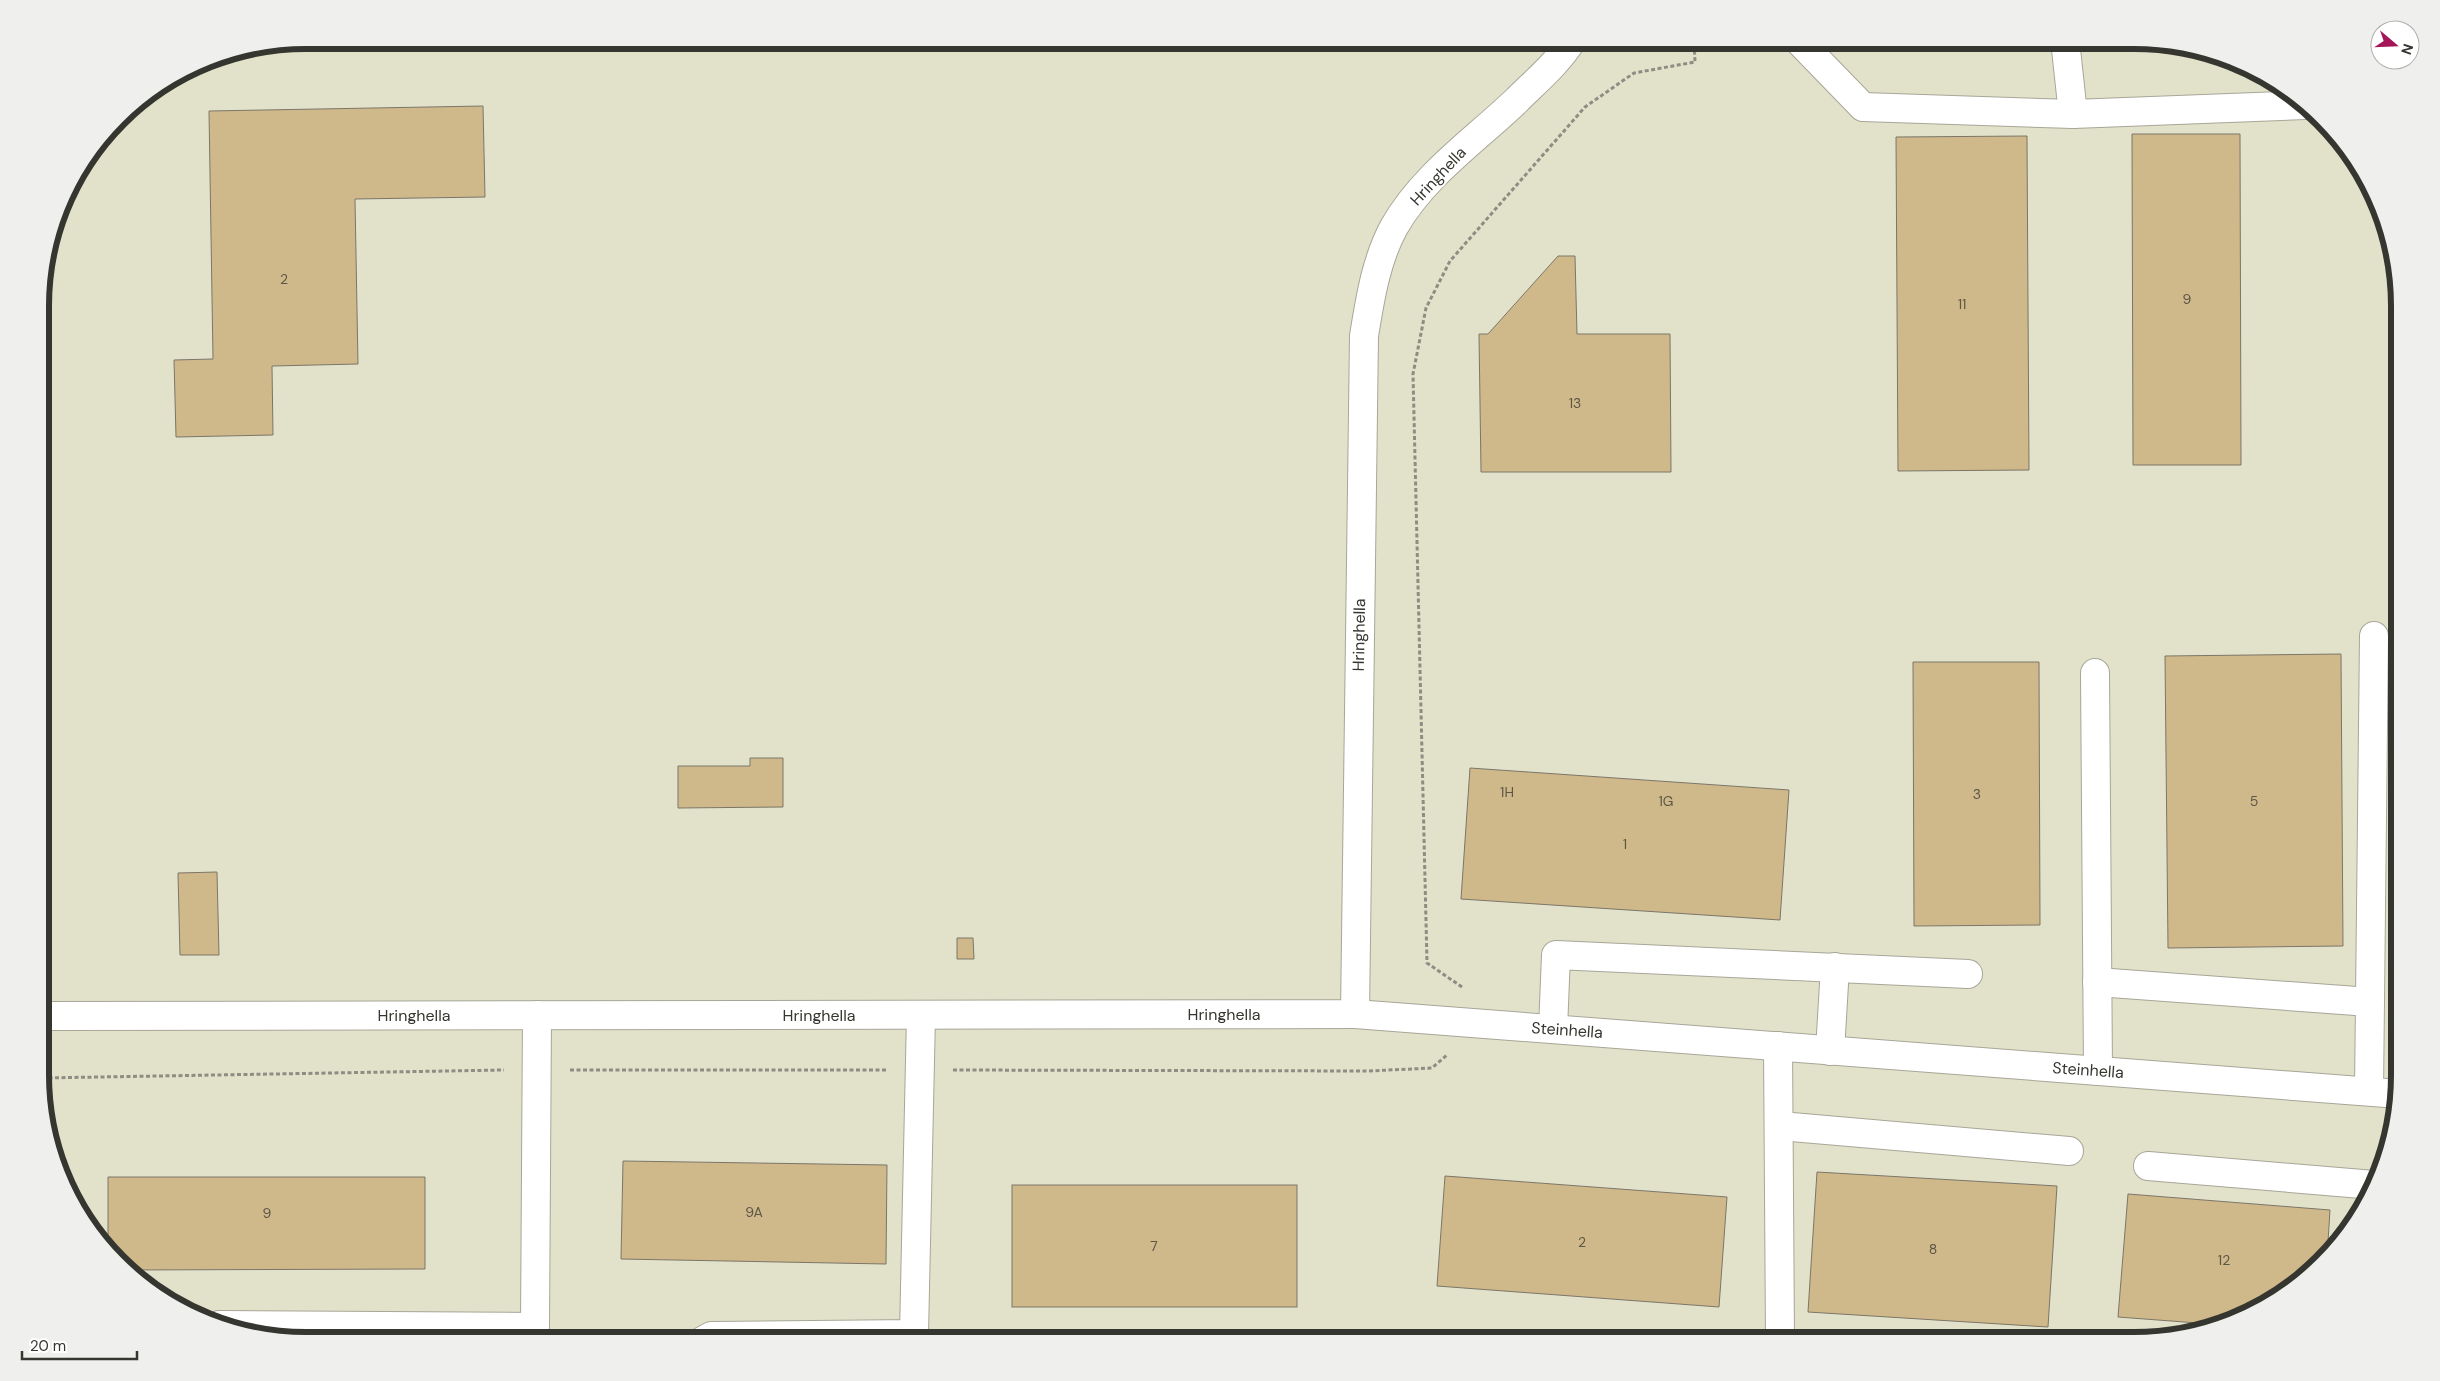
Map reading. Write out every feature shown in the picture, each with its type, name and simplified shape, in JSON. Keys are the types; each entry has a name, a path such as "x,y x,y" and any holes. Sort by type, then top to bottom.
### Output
{"street":[{"name":"Hringhella","path":"49,1016 1355,1014 1364,346 1373,280 1394,227 1424,187 1538,80 1566,49"},
{"path":"1807,49 1863,107 2073,114 2294,104"},
{"path":"2067,49 2073,114"},
{"path":"2369,1091 2374,636"},
{"path":"2095,673 2098,1071"},
{"path":"1553,1029 1556,955 1968,974"},
{"path":"1830,1050 1835,967"},
{"path":"2097,982 2370,1002"},
{"path":"914,1332 921,1014"},
{"name":"Steinhella","path":"1355,1014 2369,1091 2391,1096"},
{"path":"245,1325 535,1327 537,1015"},
{"path":"1778,1046 1780,1332"},
{"path":"1780,1126 2069,1152"},
{"path":"2148,1166 2367,1184"}],"path":[{"path":"49,1078 537,1070 1368,1071 1432,1068 1454,1049 1462,1022 1463,988 1427,963 1413,374 1426,308 1450,261 1585,107 1634,73 1695,62 1694,49"}],"shaded area":[{"path":"289,49 2151,49 2201,57 2233,68 2263,83 2304,112 2328,136 2357,177 2372,207 2383,239 2391,289 2391,1092 2383,1142 2372,1174 2357,1204 2328,1245 2304,1269 2263,1298 2233,1313 2201,1324 2151,1332 289,1332 239,1324 207,1313 177,1298 136,1269 112,1245 92,1218 68,1174 57,1142 51,1109 49,1092 49,289 57,239 75,192 102,149 136,112 177,83 207,68 239,57"}],"building":[{"path":"483,106 485,197 355,199 358,364 272,366 273,435 176,437 174,360 213,359 209,111"},
{"path":"2132,134 2240,134 2241,465 2133,465"},
{"path":"2027,136 2029,470 1898,471 1896,137"},
{"path":"1558,256 1575,256 1577,334 1670,334 1671,472 1481,472 1479,334 1488,334"},
{"path":"2341,654 2343,946 2168,948 2165,656"},
{"path":"1913,662 2039,662 2040,925 1914,926"},
{"path":"750,758 783,758 783,807 678,808 678,766 750,766"},
{"path":"1470,768 1789,790 1780,920 1461,899"},
{"path":"217,872 219,955 180,955 178,873"},
{"path":"957,938 973,938 974,959 957,959"},
{"path":"623,1161 887,1165 886,1264 621,1259"},
{"path":"1817,1172 2057,1186 2048,1327 1808,1312"},
{"path":"1445,1176 1727,1197 1719,1307 1437,1286"},
{"path":"108,1177 425,1177 425,1269 137,1270 108,1240"},
{"path":"1012,1185 1297,1185 1297,1307 1012,1307"},
{"path":"2128,1194 2330,1210 2328,1245 2291,1279 2248,1306 2203,1323 2118,1317"}]}
